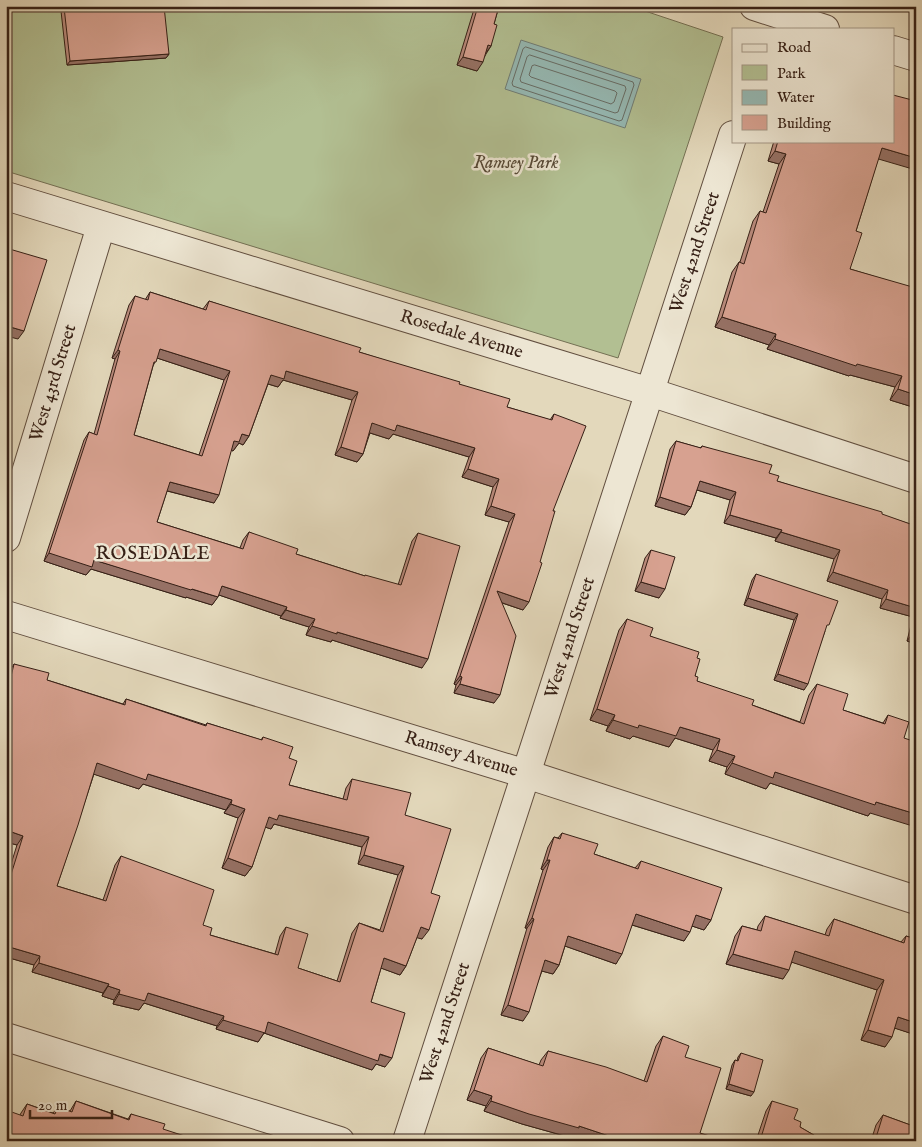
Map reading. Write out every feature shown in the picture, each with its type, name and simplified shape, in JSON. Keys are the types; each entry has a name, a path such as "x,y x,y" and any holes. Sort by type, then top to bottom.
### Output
{"street":[{"path":"766,13 821,28"},
{"path":"894,50 916,57"},
{"name":"West 42nd Street","path":"407,1141 732,138"},
{"name":"Rosedale Avenue","path":"6,196 650,392 916,479"},
{"name":"West 43rd Street","path":"6,538 101,226"},
{"name":"Ramsey Avenue","path":"6,615 526,774 916,900"},
{"path":"6,1037 340,1141"}],"green space":[{"name":"Ramsey Park","path":"6,6 630,6 723,37 618,358 6,171"}],"water":[{"path":"521,40 641,79 625,128 505,89"}],"building":[{"path":"164,6 169,54 70,61 64,7"},
{"path":"478,6 499,6 494,24 497,25 491,46 488,45 483,62 463,57"},
{"path":"894,95 916,101 916,158 882,148 856,231 862,233 850,269 916,288 916,395 898,389 902,376 857,364 856,366 775,339 776,334 722,317 739,262 744,264 760,211 766,213 786,154 775,151 778,142 894,142"},
{"path":"6,248 47,260 24,331 7,326 6,330"},
{"path":"150,292 206,310 209,301 361,348 359,352 510,399 507,407 552,420 554,414 586,426 553,511 555,511 540,562 542,563 529,602 497,591 516,636 500,695 460,684 462,677 460,676 515,514 491,506 499,479 468,469 475,448 397,425 395,431 372,423 363,454 341,447 358,392 286,371 284,379 271,375 249,436 242,434 239,442 234,441 219,495 170,482 157,522 243,549 249,532 298,549 296,554 365,576 401,585 418,533 460,546 428,659 312,626 315,619 286,610 287,607 222,586 218,597 94,560 92,567 49,553 89,432 97,435 120,351 118,350 135,296 148,300","holes":["160,349 230,371 202,456 134,435 154,362 156,362"]},
{"path":"676,441 772,465 769,473 779,476 777,481 882,512 882,514 916,526 916,608 886,599 888,590 833,572 840,550 730,515 736,492 700,481 691,507 660,497"},
{"path":"651,550 675,557 665,589 641,582"},
{"path":"756,574 838,601 829,625 827,625 808,684 778,674 798,614 748,598"},
{"path":"627,619 653,628 650,636 699,652 697,658 700,659 695,676 698,677 697,681 754,700 752,705 804,724 817,684 848,694 843,710 885,724 888,715 909,722 904,738 916,742 916,814 876,802 875,805 775,772 773,778 732,763 735,756 717,750 720,739 680,727 676,736 639,725 638,728 613,720 615,715 597,709"},
{"path":"916,622 916,634 913,633"},
{"path":"14,664 49,673 47,680 125,705 126,699 206,726 207,723 262,740 263,737 293,747 289,758 297,761 289,785 347,800 352,779 411,793 405,815 451,829 431,893 440,896 429,930 421,927 406,966 384,958 371,1002 405,1013 392,1058 380,1054 378,1061 268,1022 265,1033 223,1020 224,1016 148,993 145,1001 119,994 120,990 108,986 109,984 39,963 40,956 6,946 6,880 9,881 23,836 6,830 6,734 8,728 6,728 6,697","holes":["97,763 146,780 148,774 232,800 231,804 245,809 228,858 252,867 269,817 277,820 279,815 369,837 364,855 404,866 383,932 359,923 340,982 298,968 308,934 286,927 278,955 210,935 212,928 203,925 214,890 121,856 106,901 57,886"]},
{"path":"562,833 598,844 594,854 638,869 641,861 722,888 711,920 696,915 690,932 636,914 622,954 568,936 559,965 545,960 529,1012 508,1005 534,919 532,918 550,860 547,860 554,837 560,839"},
{"path":"765,916 829,936 834,919 904,943 906,936 916,939 916,1023 898,1017 892,1037 868,1030 884,980 795,951 789,970 733,954 742,926 761,931"},
{"path":"663,1036 689,1046 685,1057 721,1068 700,1133 726,1141 624,1141 579,1126 579,1128 529,1114 491,1101 492,1096 474,1090 488,1048 543,1066 548,1051 606,1067 647,1082"},
{"path":"741,1053 763,1060 754,1092 729,1084 735,1060 738,1061"},
{"path":"76,1101 129,1120 131,1114 165,1124 163,1129 200,1141 6,1141 6,1110 23,1116 27,1104 55,1114 58,1107 72,1112"},
{"path":"772,1101 798,1109 794,1119 801,1122 800,1127 824,1141 760,1141"},
{"path":"883,1115 916,1127 916,1141 875,1141"}],"district":[{"name":"ROSEDALE","path":"153,554"}]}
